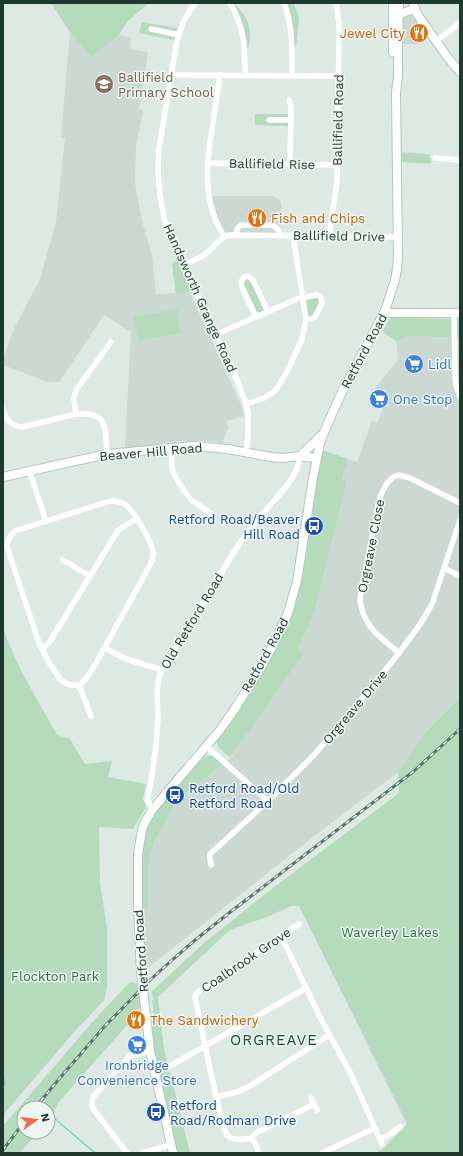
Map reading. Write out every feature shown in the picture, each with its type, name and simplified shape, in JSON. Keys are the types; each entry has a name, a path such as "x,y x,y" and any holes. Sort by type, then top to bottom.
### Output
{"main road":[{"name":"Retford Road","path":"393,3 393,76 396,92"},
{"name":"Retford Road","path":"172,1149 150,1051 141,972 137,870 142,830 152,810 161,798 206,746 234,710 260,669 288,613 297,581 317,454 323,434 342,392 385,311 392,293 397,269 398,237 396,92 398,77 399,3"},
{"path":"405,3 414,9 460,72"},
{"path":"399,15 414,9"},
{"path":"385,311 391,313 457,313"},
{"path":"301,454 323,434"},
{"name":"Beaver Hill Road","path":"3,477 29,470 107,454 171,448 205,446 282,458 301,454 305,457 317,454"}],"street":[{"name":"Handsworth Grange Road","path":"195,3 188,13 178,35 159,148 158,183 164,218 172,240 238,382 246,404 249,424 246,452"},
{"path":"230,3 239,20 243,35 245,75"},
{"path":"284,3 291,36 292,76"},
{"name":"Ballifield Road","path":"328,236 336,194 337,165 339,23 336,3"},
{"path":"436,40 460,23"},
{"path":"151,29 178,35"},
{"path":"171,75 338,76"},
{"path":"184,264 199,258 208,252 224,236 215,218 207,184 207,163 220,75"},
{"path":"289,100 291,105 290,165"},
{"path":"269,120 291,120"},
{"path":"435,158 450,159 460,162"},
{"name":"Ballifield Rise","path":"207,163 337,165"},
{"name":"Ballifield Drive","path":"236,235 237,228 241,224 271,225 277,228 281,236"},
{"path":"246,404 264,398 273,392 279,385 300,346 306,319 293,235"},
{"name":"Ballifield Drive","path":"224,236 293,235 398,237"},
{"path":"256,317 242,287 241,282 244,277 248,276 253,280 268,312"},
{"path":"216,335 297,298 316,295 320,296 322,303 314,317 311,319 306,319"},
{"path":"457,313 455,375 456,385 460,397"},
{"path":"76,414 74,399 76,390 111,342"},
{"path":"3,409 6,419 9,422 22,427 76,414 95,414 99,417 104,426 107,454"},
{"path":"171,448 172,469 177,480 190,499 212,514"},
{"name":"Old Retford Road","path":"152,810 149,804 148,796 156,745 158,680 162,670 237,547 294,476 301,454"},
{"path":"29,470 46,521"},
{"name":"Orgreave Close","path":"399,653 373,631 364,617 360,604 379,501 382,492 392,478 399,475 410,478 460,503"},
{"path":"116,501 127,506 136,519 151,546 153,557 149,567 105,648 85,680 79,685 65,684 54,670 39,643 7,544 10,536 15,531 104,503 116,501"},
{"path":"42,649 49,643 117,532 136,519"},
{"name":"Orgreave Drive","path":"211,865 210,854 268,801 319,749 366,695 421,623 429,610 436,593 460,520"},
{"path":"63,560 90,576"},
{"path":"444,568 460,576"},
{"path":"105,648 126,659 162,670"},
{"path":"79,685 91,716"},
{"path":"206,746 268,801"},
{"name":"Coalbrook Grove","path":"205,1046 195,998 197,993 299,924"},
{"path":"281,936 329,1035 351,1074 382,1142 400,1127"},
{"path":"154,1071 172,1065 306,988"},
{"path":"216,1097 244,1090 329,1035"},
{"path":"205,1046 226,1134 234,1139 252,1139"},
{"path":"127,1153 94,1110 92,1107 92,1101 94,1096 130,1056 150,1051"},
{"path":"311,1098 317,1110"},
{"path":"252,1139 256,1133 314,1104"},
{"path":"322,1153 375,1128"},
{"path":"252,1139 259,1153"},
{"path":"142,1153 172,1149"}],"shaded area":[{"path":"412,10 430,33 417,39 419,44 398,44 399,15"},
{"path":"70,32 91,57 119,35 131,38 130,49 148,52 139,109 143,111 136,146 135,183 142,221 152,256 156,294 190,293 242,407 244,416 227,421 228,429 225,433 223,443 208,441 177,441 125,450 131,332 104,315 59,382 48,382 3,365 3,359 13,331 40,279 56,223 65,138 61,137"},
{"path":"209,196 273,196 279,199 281,204 281,226 279,231 281,236 224,236"},
{"path":"407,336 460,338 460,697 426,732 398,772 144,971 143,907 148,907 148,869 154,842 176,802 232,757 298,649 314,614 347,481 342,479 348,459 357,462 372,421 377,423 389,395 375,388 398,360 396,341"}],"green space":[{"path":"51,3 149,3 128,21 119,35 91,57 70,32"},
{"path":"233,3 246,18 250,28 249,47 247,48 242,24"},
{"path":"286,3 294,3 299,18 296,47 294,47 293,25"},
{"path":"142,22 177,28 174,40 139,33"},
{"path":"255,114 288,114 289,128 286,126 255,125"},
{"path":"400,152 428,154 431,155 429,157 432,162 430,164 401,162"},
{"path":"177,258 193,292 176,294 172,265"},
{"path":"246,279 251,280 264,311 259,313 256,312 243,283"},
{"path":"309,298 319,298 320,302 310,317 308,316 306,301"},
{"path":"177,309 181,333 138,340 134,317"},
{"path":"391,318 460,319 460,338 407,336 396,341 382,331"},
{"path":"322,450 348,459 342,479 347,481 314,614 298,649 303,654 230,758 218,747 217,740 259,679 292,616 299,590"},
{"name":"Flockton Park","path":"3,627 20,669 57,735 70,739 85,764 112,761 108,777 146,784 143,799 146,807 133,829 99,827 100,882 107,928 107,985 105,999 75,1031 3,1115"},
{"name":"Waverley Lakes","path":"460,697 460,1153 374,1153 383,1149 407,1124 299,906 291,906 267,917 230,930 158,997 167,1064 158,1067 151,1025 155,1024 152,1000 154,1000 151,992 204,943 273,888 399,793 398,772 426,732"},
{"path":"212,756 223,764 176,802 154,842 148,869 148,907 143,907 142,849 149,823 157,810 203,757"},
{"path":"133,982 137,984 142,1004 128,1024 58,1103 56,1108 56,1100 25,1100 96,1018 129,983"},
{"path":"170,1072 190,1153 177,1153 158,1076 160,1073"},
{"path":"16,1111 16,1140 31,1140 19,1153 3,1153 3,1126"}],"waterway":[{"path":"3,1075 5,1085"},
{"path":"56,1120 95,1153"}],"railway":[{"path":"42,1100 104,1027 150,980 171,961 229,913 414,771 460,729"},
{"path":"3,1150 16,1133"}],"place":[{"name":"Jewel City","path":"419,33"},
{"name":"Ballifield Primary School","path":"104,84"},
{"name":"Fish and Chips","path":"257,218"},
{"name":"Lidl","path":"414,364"},
{"name":"One Stop","path":"379,399"},
{"name":"Retford Road/Beaver Hill Road","path":"314,526"},
{"name":"Retford Road/Old Retford Road","path":"175,795"},
{"name":"The Sandwichery","path":"136,1020"},
{"name":"Ironbridge Convenience Store","path":"137,1045"},
{"name":"Retford Road/Rodman Drive","path":"156,1112"}],"district":[{"name":"ORGREAVE","path":"274,1040"}]}
